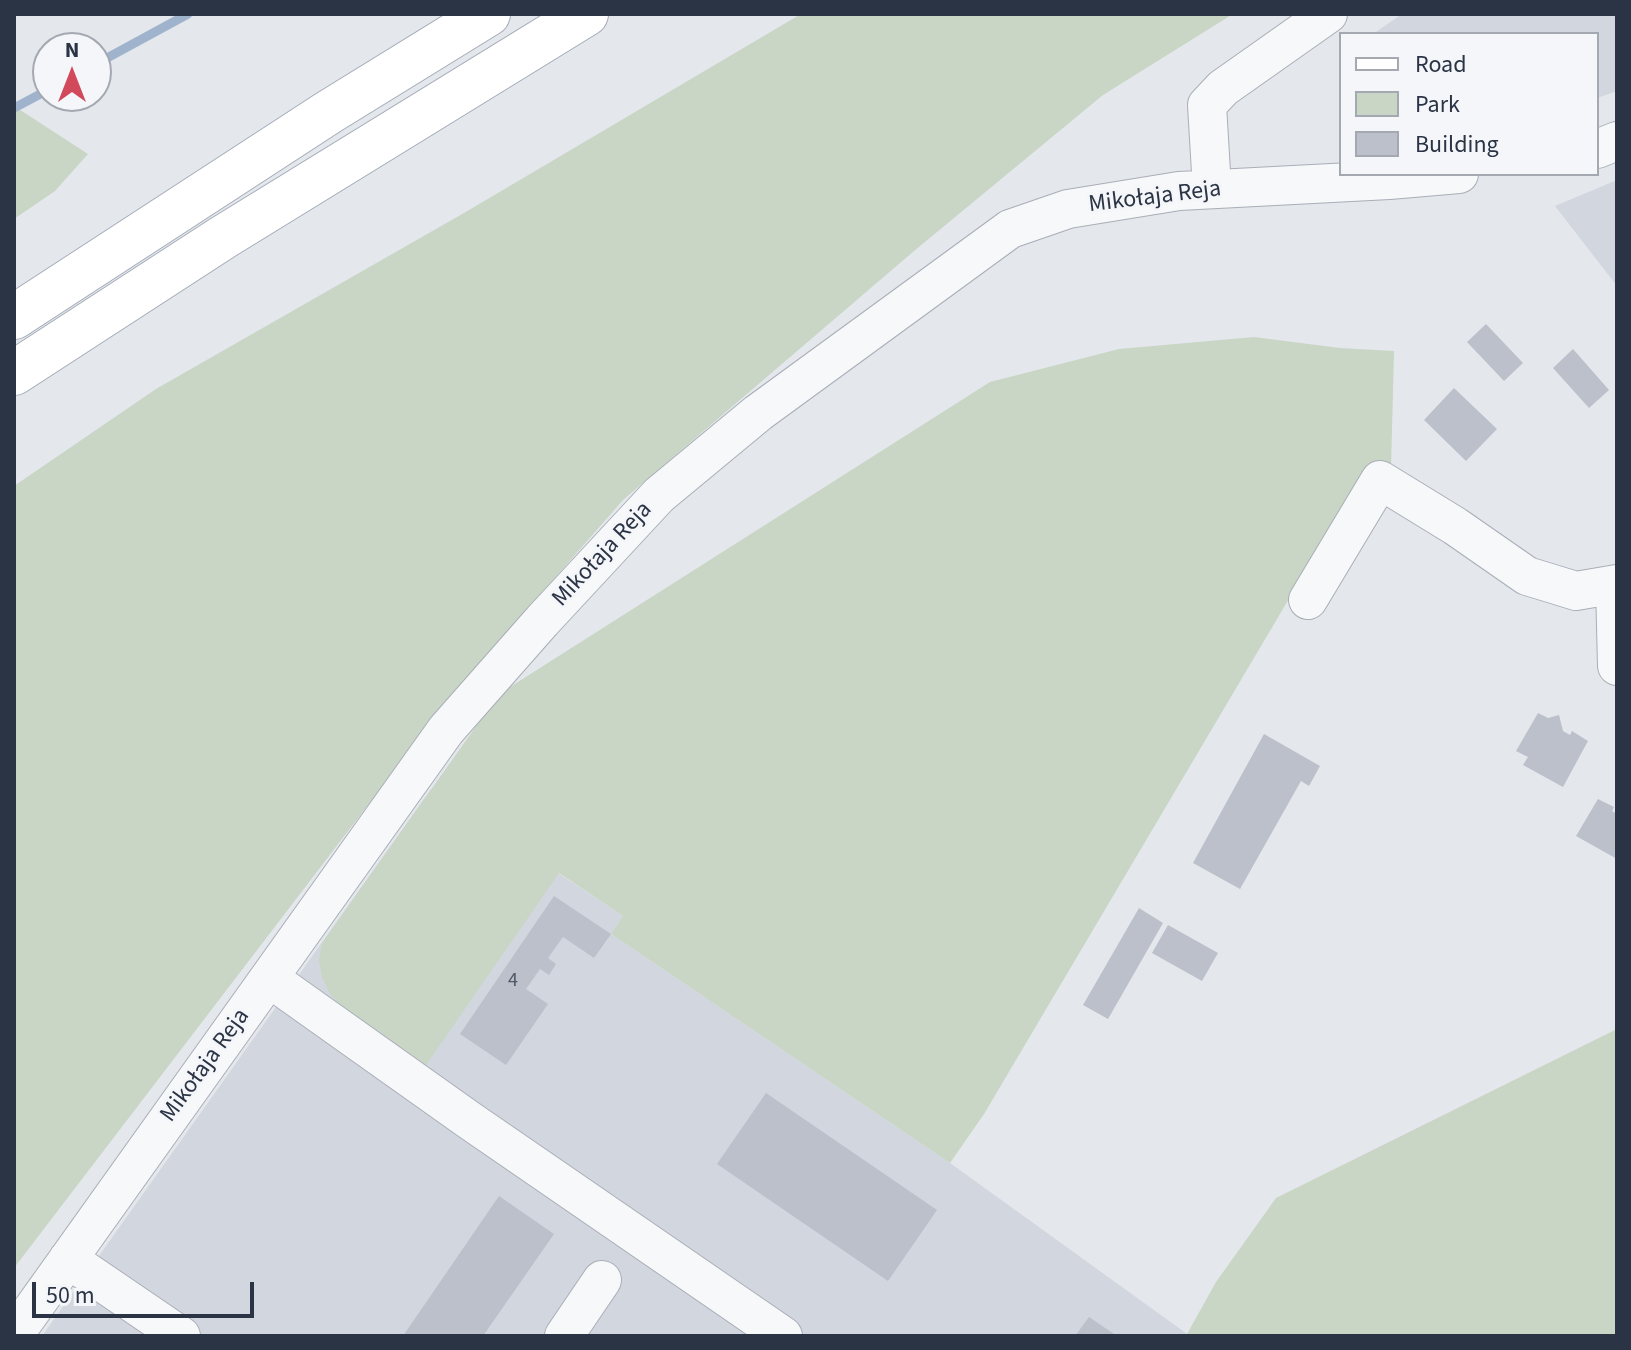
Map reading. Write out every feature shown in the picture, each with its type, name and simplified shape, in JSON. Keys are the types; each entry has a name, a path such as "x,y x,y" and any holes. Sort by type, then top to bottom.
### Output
{"main road":[{"path":"14,317 329,112 488,14"},
{"path":"14,373 222,238 586,14"}],"street":[{"path":"1212,189 1207,105 1223,88 1328,14"},
{"name":"Mikołaja Reja","path":"14,1335 446,730 659,495 758,413 1010,229 1068,209 1179,191 1436,176"},
{"path":"1308,600 1380,480 1455,526 1527,576 1576,591 1616,585 1617,666"},
{"path":"269,978 783,1336"},
{"path":"68,1259 181,1336"},
{"path":"564,1336 602,1280"}],"shaded area":[{"path":"1402,14 1617,14 1617,91 1599,97 1599,32 1376,32"},
{"path":"1617,180 1617,286 1555,206"},
{"path":"431,789 623,916 611,934 950,1163 1190,1336 42,1336"}],"green space":[{"path":"801,14 1233,14 1103,95 914,251 623,500 449,699 14,1268 14,486 156,389 464,213"},
{"path":"14,106 88,154 55,191 14,219"},
{"path":"1254,337 1394,351 1391,469 1367,467 984,1114 950,1163 611,934 623,916 559,873 426,1065 338,1003 330,994 319,960 322,943 499,694 990,382 1119,349"},
{"path":"1617,1029 1617,1336 1187,1334 1216,1282 1276,1198"}],"building":[{"path":"1486,324 1523,363 1504,381 1467,342"},
{"path":"1573,349 1609,390 1589,408 1553,368"},
{"path":"1454,388 1497,429 1466,461 1424,420"},
{"path":"1538,713 1548,718 1559,715 1563,731 1570,735 1572,731 1588,741 1563,787 1523,765 1528,757 1516,751"},
{"path":"1264,734 1320,766 1309,786 1301,781 1240,889 1193,863"},
{"path":"1598,799 1614,807 1612,811 1617,814 1617,859 1576,836"},
{"path":"554,896 611,934 594,958 563,937 548,958 556,964 549,975 540,969 526,989 548,1004 506,1065 460,1034"},
{"path":"1139,908 1163,923 1108,1019 1083,1005"},
{"path":"1168,925 1218,953 1202,981 1152,953"},
{"path":"766,1093 937,1210 888,1281 717,1164"},
{"path":"499,1196 554,1234 483,1336 403,1336"},
{"path":"1089,1317 1117,1336 1075,1336"}],"waterway":[{"path":"112,55 188,14"},
{"path":"14,108 32,98"}]}
